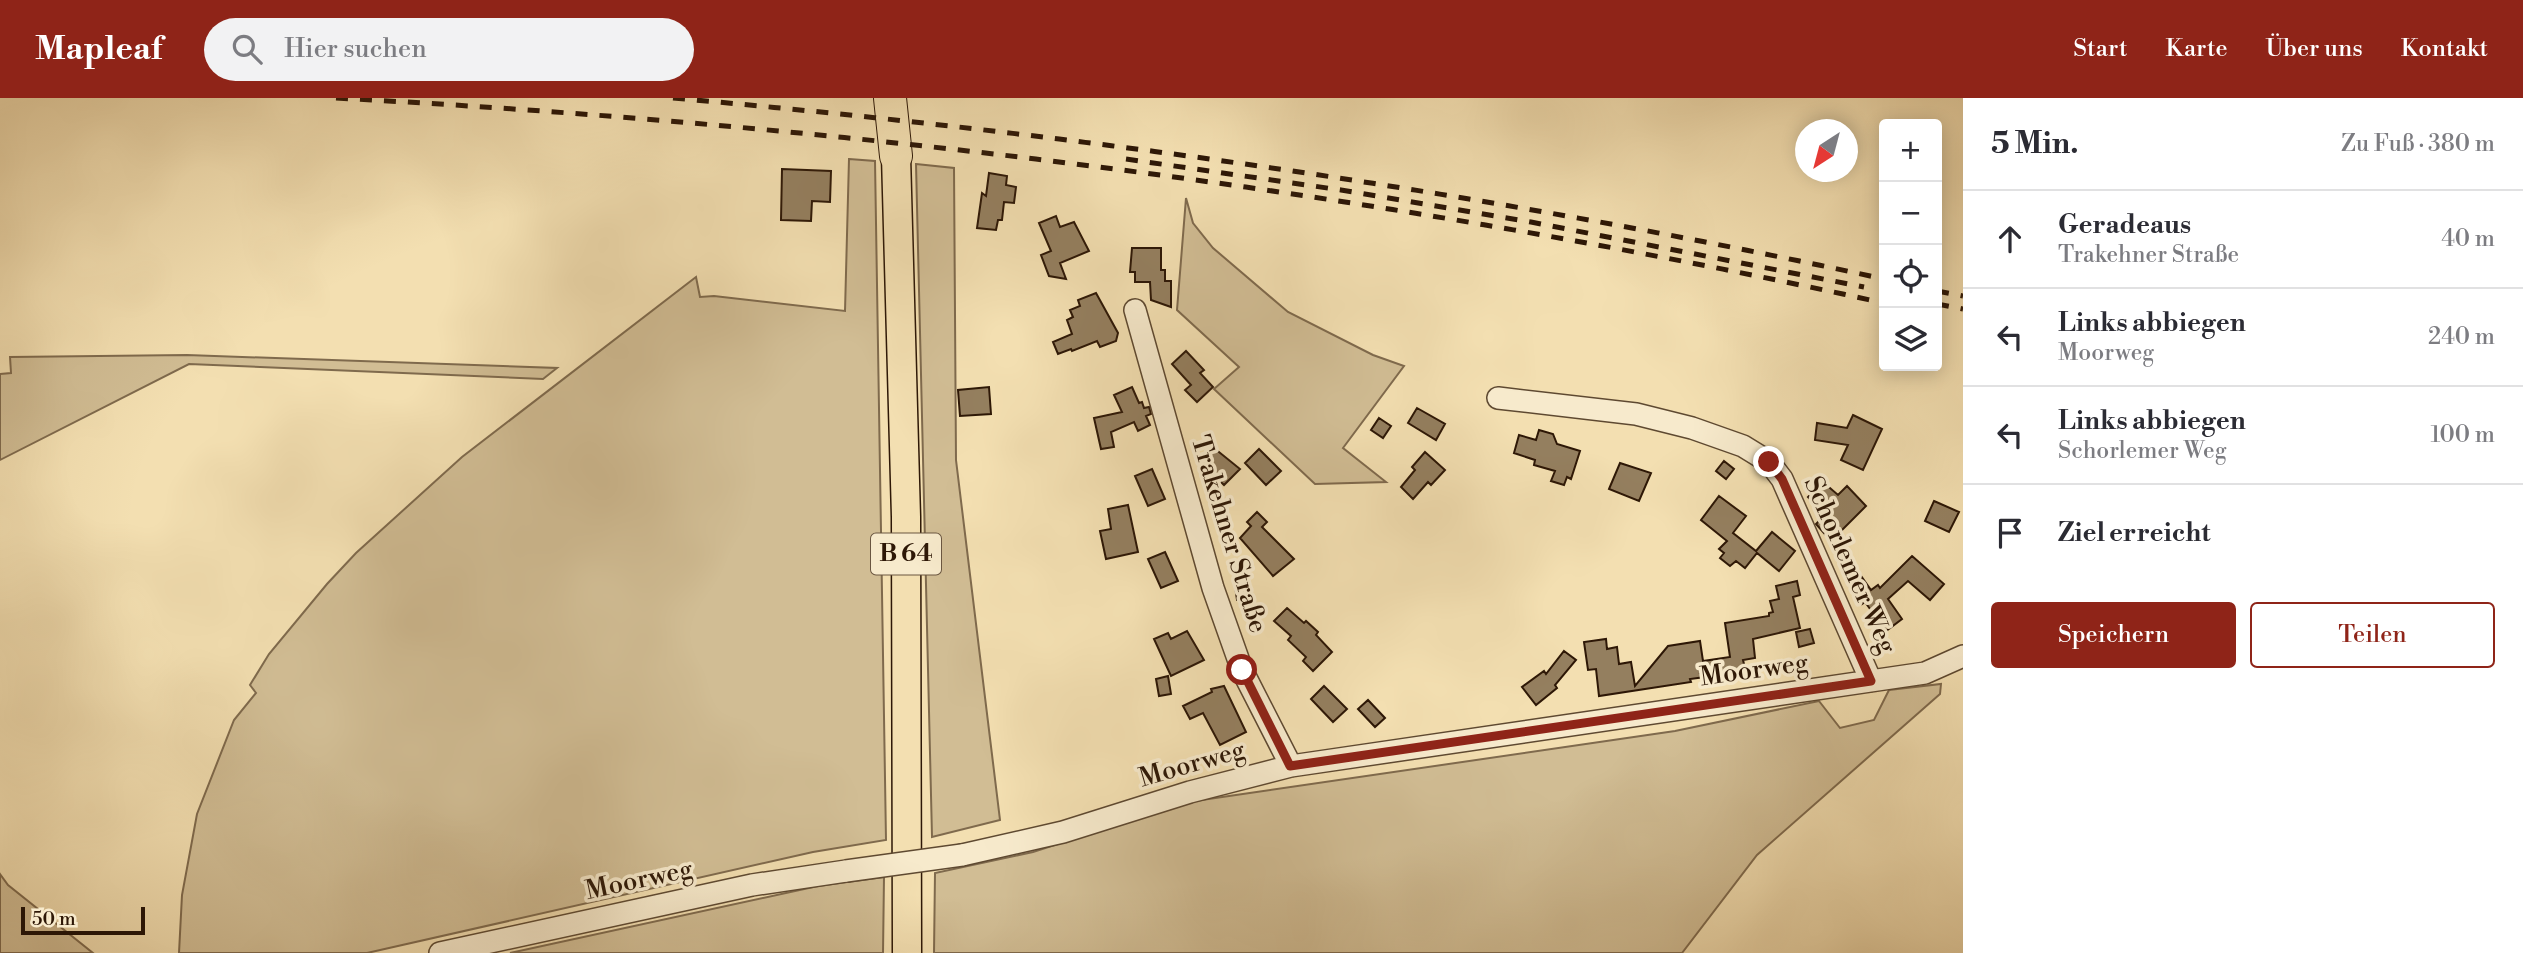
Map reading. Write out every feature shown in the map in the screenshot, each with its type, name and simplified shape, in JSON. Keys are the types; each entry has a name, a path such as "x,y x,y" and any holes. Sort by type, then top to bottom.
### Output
{"highway":[{"name":"B 64","path":"890,98 896,156"},
{"name":"B 64","path":"896,156 899,98"}],"main road":[{"name":"B 64","path":"896,156 906,517 907,953"}],"street":[{"name":"Trakehner Straße","path":"1135,310 1213,588 1242,670 1290,766"},
{"name":"Schorlemer Weg","path":"1498,398 1636,414 1692,428 1743,446 1769,462 1782,479 1871,681"},
{"name":"Moorweg","path":"440,953 752,885 962,855 1063,832 1189,792 1290,766 1925,673 1963,656"}],"shaded area":[{"path":"849,159 875,161 886,840 813,852 367,953 179,953 182,895 197,814 234,720 256,693 250,685 269,654 327,584 356,553 462,457 696,277 700,297 714,296 845,311"},
{"path":"916,164 954,168 956,460 1000,820 932,837"},
{"path":"1186,198 1193,223 1213,248 1288,312 1373,355 1404,366 1343,448 1386,482 1315,484 1214,389 1239,367 1177,310"},
{"path":"187,355 557,368 543,379 189,364 0,460 0,374 11,373 10,357"},
{"path":"1941,684 1940,694 1757,855 1682,953 934,953 935,873 1033,852 1188,802 1675,731 1819,701 1840,728 1874,720 1889,690"},
{"path":"0,874 8,885 93,953 0,953"},
{"path":"884,877 883,953 510,953 818,886"}],"building":[{"path":"782,169 831,171 830,202 812,201 811,221 781,220"},
{"path":"989,173 1007,176 1006,185 1016,187 1014,203 1004,202 1002,220 998,220 996,230 977,228 982,193 986,196"},
{"path":"1056,216 1060,227 1074,222 1089,251 1060,263 1066,279 1049,276 1041,255 1051,251 1039,223"},
{"path":"1132,248 1161,248 1161,270 1165,270 1165,281 1171,281 1171,307 1151,300 1150,282 1135,282 1135,272 1130,272"},
{"path":"1096,293 1118,333 1116,341 1100,347 1097,341 1058,354 1053,342 1072,334 1067,320 1073,317 1070,310 1080,306 1078,300"},
{"path":"1186,351 1204,370 1200,373 1213,387 1197,402 1185,390 1191,385 1172,364"},
{"path":"989,387 991,414 960,416 958,390"},
{"path":"1132,387 1139,403 1142,402 1144,408 1149,407 1151,414 1146,416 1150,425 1138,431 1134,422 1111,432 1114,447 1101,449 1094,418 1122,412 1114,395"},
{"path":"1417,408 1445,424 1436,440 1408,423"},
{"path":"1853,415 1882,429 1863,470 1841,460 1848,445 1815,440 1817,423 1847,428"},
{"path":"1379,418 1391,426 1383,438 1371,430"},
{"path":"1539,430 1553,434 1557,444 1580,451 1571,479 1567,477 1564,485 1551,481 1555,471 1534,465 1535,460 1514,453 1519,435 1536,440"},
{"path":"1214,448 1240,469 1224,485 1200,462"},
{"path":"1259,449 1281,471 1266,485 1245,463"},
{"path":"1425,452 1445,470 1431,485 1428,482 1413,499 1401,487 1415,470 1412,467"},
{"path":"1724,461 1734,469 1726,479 1716,471"},
{"path":"1620,463 1651,473 1639,501 1609,489"},
{"path":"1152,469 1165,499 1148,506 1135,476"},
{"path":"1823,482 1838,495 1847,486 1866,506 1831,541 1816,524 1825,515 1808,497"},
{"path":"1719,496 1746,516 1733,533 1756,551 1772,532 1795,551 1779,571 1757,553 1745,568 1736,561 1730,566 1720,558 1724,553 1719,549 1727,541 1701,520"},
{"path":"1934,501 1959,512 1949,532 1925,521"},
{"path":"1128,505 1138,552 1106,559 1100,531 1111,529 1108,509"},
{"path":"1257,512 1267,522 1262,527 1294,559 1273,576 1240,538 1251,526 1247,522"},
{"path":"1165,552 1178,581 1161,588 1148,559"},
{"path":"1912,556 1944,584 1930,600 1908,581 1888,599 1902,619 1886,631 1849,585 1861,576 1871,590 1878,585 1880,588"},
{"path":"1797,581 1800,595 1793,597 1800,628 1753,639 1755,658 1743,660 1745,668 1701,674 1705,677 1690,679 1691,682 1599,696 1596,669 1588,670 1584,642 1606,639 1607,649 1617,647 1619,664 1631,662 1635,686 1668,646 1700,641 1703,661 1730,657 1725,623 1769,616 1769,613 1773,612 1770,601 1779,599 1776,586"},
{"path":"1250,584 1252,598 1237,600 1235,586"},
{"path":"1287,608 1318,632 1316,635 1332,652 1313,671 1303,661 1306,657 1288,640 1291,636 1274,621"},
{"path":"1810,629 1814,643 1799,647 1796,632"},
{"path":"1187,631 1204,660 1171,676 1154,639 1168,633 1171,639"},
{"path":"1564,651 1576,660 1555,685 1557,688 1536,705 1522,687 1544,671 1546,674"},
{"path":"1168,676 1171,694 1159,696 1156,679"},
{"path":"1224,686 1246,732 1220,745 1203,713 1190,719 1183,706 1212,692 1211,689"},
{"path":"1324,686 1347,709 1333,722 1311,699"},
{"path":"1368,700 1385,718 1375,727 1358,709"}],"railway":[{"path":"336,98 726,126 1114,169 1308,196 1501,228 1693,263 1879,302"},
{"path":"673,98 978,129 1282,169 1584,219 1879,278"},
{"path":"1126,159 1341,190 1531,222 1864,287"},
{"path":"1942,292 1963,296"},
{"path":"1942,305 1963,309"}],"route":[{"path":"1242,670 1290,766 1871,681 1782,479 1769,462"}]}
